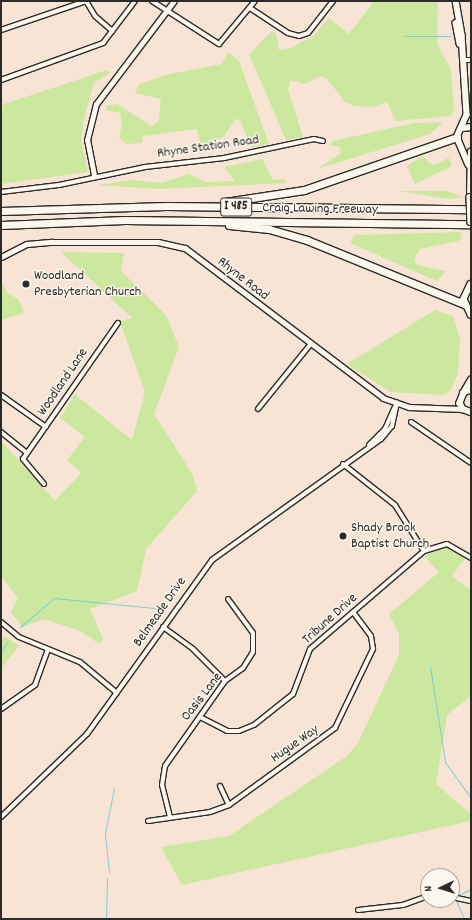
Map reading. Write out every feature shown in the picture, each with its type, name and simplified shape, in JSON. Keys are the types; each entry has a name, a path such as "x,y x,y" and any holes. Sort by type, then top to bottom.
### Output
{"highway":[{"path":"166,206 288,195 457,137"},
{"name":"Craig Lawing Freeway","path":"1,211 166,206 471,210"},
{"path":"181,220 269,230 307,240 469,310"},
{"name":"Craig Lawing Freeway","path":"1,225 181,220 471,223"}],"main road":[{"path":"452,1 461,45"},
{"path":"456,1 467,115 463,128 457,137 469,165"},
{"path":"467,115 471,122"},
{"path":"463,128 471,127"},
{"path":"471,152 469,165 471,223"},
{"path":"469,310 471,284"},
{"path":"470,413 463,409 462,394 471,380"},
{"path":"462,394 471,390"}],"street":[{"path":"1,30 86,1 112,32"},
{"path":"1,80 91,49 112,32 135,1"},
{"path":"152,1 220,44 255,1"},
{"path":"96,178 87,146 90,120 100,97 174,1"},
{"path":"250,8 288,33 299,36 308,33 333,1"},
{"path":"462,60 471,60"},
{"name":"Rhyne Station Road","path":"1,192 53,186 224,158 314,139 323,141"},
{"name":"Rhyne Road","path":"1,257 28,244 52,242 158,242 185,248 310,345 383,398 397,403 421,408 450,406 463,409"},
{"name":"Woodland Lane","path":"27,453 118,323"},
{"path":"258,409 310,345"},
{"path":"450,406 462,394"},
{"path":"1,395 46,427"},
{"name":"Belmeade Drive","path":"1,817 29,786 72,750 117,693 163,627 221,551 388,432 397,403"},
{"path":"411,422 471,463"},
{"path":"1,432 27,453 23,463 44,484"},
{"path":"343,464 395,505 424,551"},
{"name":"Tribune Drive","path":"200,717 227,731 239,731 254,725 293,694 310,649 424,551 447,544 471,558"},
{"name":"Oasis Lane","path":"170,817 163,772 225,681 243,668 254,648 253,633 228,599"},
{"name":"Hugue Way","path":"148,821 210,812 229,806 335,728 373,649 371,636 353,612"},
{"path":"1,622 19,638 80,662 117,693"},
{"path":"163,627 194,649 225,681"},
{"path":"1,709 35,685 48,650"},
{"path":"220,786 229,806"},
{"path":"358,910 404,905 420,899"},
{"path":"460,899 471,901"}],"green space":[{"path":"374,1 438,1 437,44 451,69 454,112 451,116 396,121 387,102 372,107 355,106 345,102 327,79 320,76 305,84 291,80 288,90 303,137 286,140 249,54 271,32 276,33 279,50 291,48 314,35 329,18 349,34"},
{"path":"228,52 239,61 269,144 251,147 240,120 235,119 224,136 212,142 208,151 202,151 197,129 143,136 142,143 126,144 119,137 122,124 120,113 106,110 106,106 117,104 152,126 159,121 161,99 135,93 138,85 165,75 222,64"},
{"path":"107,70 110,73 94,83 85,115 81,139 88,172 1,184 1,105"},
{"path":"443,122 430,134 317,169 341,153 340,147 329,145 333,141 414,123"},
{"path":"422,156 433,165 449,158 452,166 415,184 407,166"},
{"path":"262,159 273,180 285,179 286,183 158,189 97,185 132,180 161,183 189,174 204,182 235,181 224,167"},
{"path":"399,191 448,191 463,197 449,199"},
{"path":"460,232 462,238 458,241 420,249 414,259 417,265 446,271 437,281 350,243 355,235"},
{"path":"61,252 124,253 121,271 166,315 179,347 154,414 193,475 197,491 146,549 137,591 90,609 103,639 99,644 81,631 43,619 22,627 11,612 18,598 1,576 1,441 55,501 81,473 67,460 85,437 60,418 76,392 78,397 132,440 145,392 120,322 132,318"},
{"path":"1,280 7,292 19,300 24,313 1,320"},
{"path":"435,310 453,316 460,339 458,373 451,390 443,395 390,392 347,364"},
{"path":"444,547 465,558 452,576 471,590 471,696 447,715 436,784 471,814 471,821 182,885 161,847 229,836 347,756 358,743 399,655 399,634 389,614 439,572 424,556"},
{"path":"5,636 19,646 1,668 1,642"}],"waterway":[{"path":"405,36 450,36"},
{"path":"20,627 54,598 164,609"},
{"path":"1,652 7,642"},
{"path":"430,666 445,762 471,798"},
{"path":"109,872 105,833 114,788"},
{"path":"106,919 107,878"},
{"path":"460,894 471,889"},
{"path":"459,908 464,919"}],"place":[{"name":"Woodland Presbyterian Church","path":"26,284"},
{"name":"Shady Brook Baptist Church","path":"343,536"}]}
